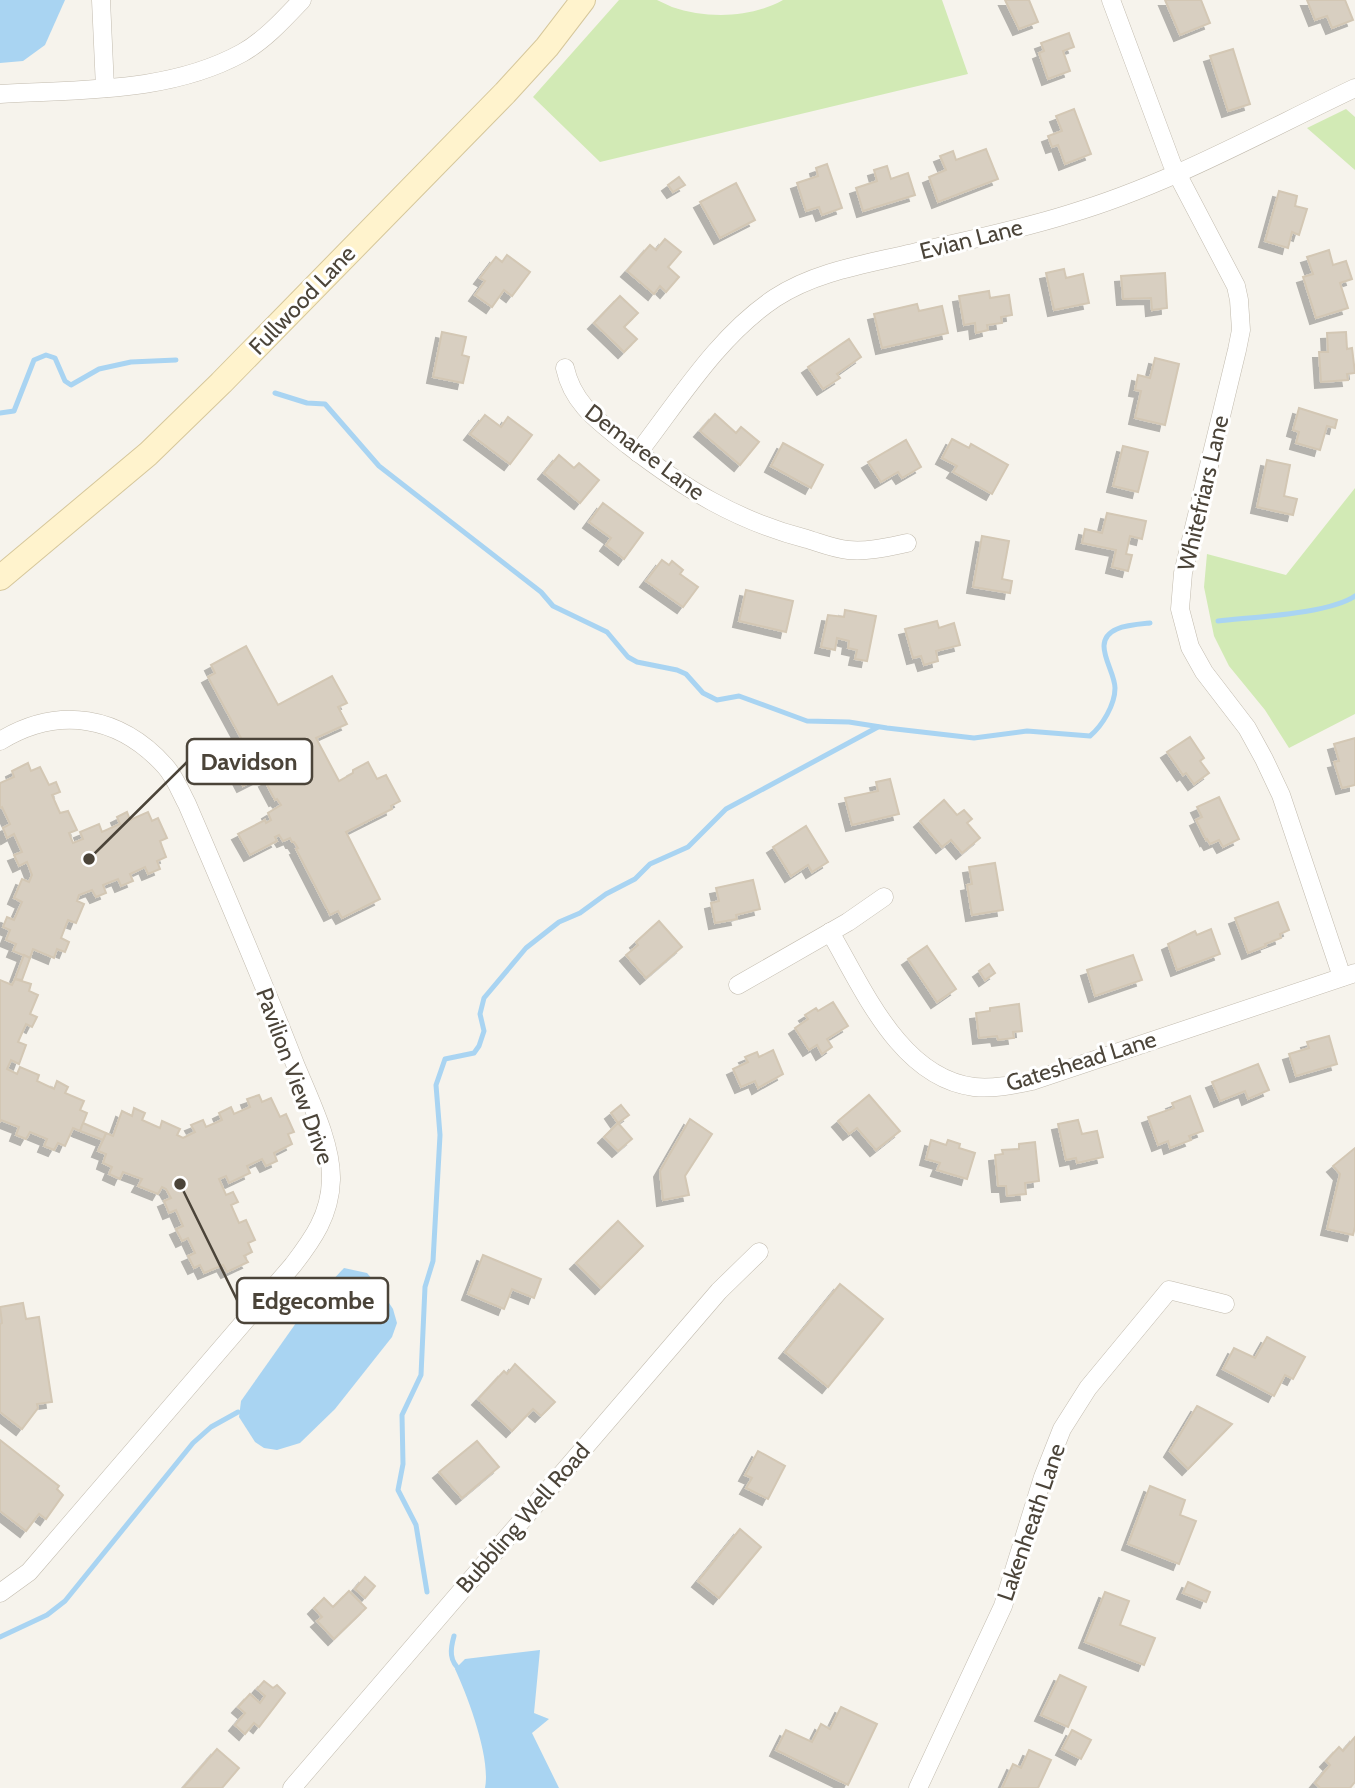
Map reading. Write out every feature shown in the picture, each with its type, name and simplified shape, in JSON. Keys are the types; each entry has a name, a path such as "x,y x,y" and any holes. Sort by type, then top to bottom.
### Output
{"street":[{"path":"101,0 105,88"},
{"path":"0,94 105,88 158,82 198,72 243,52 276,27 302,0"},
{"name":"Fullwood Lane","path":"0,578 125,474 221,383 506,93 547,47 583,0"},
{"name":"Whitefriars Lane","path":"1111,0 1176,173 1236,286 1239,300 1241,330 1183,573 1180,594 1182,621 1190,648 1203,672 1247,728 1281,795 1349,975"},
{"name":"Evian Lane","path":"638,453 719,349 748,318 788,290 843,269 1067,215 1132,193 1355,88"},
{"name":"Demaree Lane","path":"565,368 572,391 589,414 691,491 740,518 772,530 847,550 873,550 907,543"},
{"name":"Pavilion View Drive","path":"0,741 24,728 45,722 61,719 86,721 115,728 131,737 167,768 187,804 290,1049 327,1150 331,1176 320,1228 293,1265 29,1572 0,1593"},
{"path":"738,985 830,932 884,897"},
{"name":"Gateshead Lane","path":"830,932 896,1041 916,1061 940,1077 974,1087 1007,1086 1032,1081 1349,975"},
{"name":"Bubbling Well Road","path":"292,1788 701,1312 759,1252"},
{"name":"Lakenheath Lane","path":"918,1788 1003,1606 1043,1477 1062,1429 1078,1403 1169,1290 1225,1304"}],"green space":[{"path":"619,0 657,0 700,14 729,15 757,10 783,0 942,0 968,74 600,162 533,97"},
{"path":"1346,109 1355,117 1355,170 1307,128"},
{"path":"1355,488 1355,714 1289,748 1265,710 1229,666 1214,636 1204,587 1207,554 1286,575"}],"water":[{"path":"0,0 65,0 45,45 23,61 0,63"},
{"path":"344,1268 367,1273 378,1286 393,1309 397,1323 392,1337 335,1409 300,1443 277,1450 264,1448 255,1442 239,1417 241,1401 308,1306"},
{"path":"540,1650 534,1713 549,1719 532,1733 559,1788 485,1788 482,1745 455,1669 465,1659"}],"building":[{"path":"1005,0 1029,0 1038,22 1019,29"},
{"path":"1165,0 1201,0 1210,23 1180,35"},
{"path":"1307,0 1345,0 1353,20 1332,28 1327,16 1315,20"},
{"path":"1069,33 1074,47 1063,51 1070,71 1048,79 1039,53 1044,51 1041,43"},
{"path":"1233,49 1250,104 1228,111 1210,56"},
{"path":"1074,109 1091,154 1065,164 1058,145 1052,147 1048,136 1062,131 1056,116"},
{"path":"986,149 998,179 938,202 929,177 946,170 940,156 953,151 956,160"},
{"path":"827,164 842,208 822,215 819,207 806,211 797,183 818,176 816,168"},
{"path":"887,166 891,179 908,173 915,195 863,211 856,188 877,181 874,170"},
{"path":"679,177 685,185 673,192 668,185"},
{"path":"736,183 755,220 720,238 700,202"},
{"path":"1279,191 1297,196 1295,206 1307,209 1299,235 1292,232 1288,248 1265,241"},
{"path":"665,239 681,252 668,267 679,277 666,292 660,286 654,294 627,271 650,245 656,250"},
{"path":"1329,250 1333,265 1346,261 1352,279 1340,283 1348,308 1316,318 1303,277 1313,274 1307,257"},
{"path":"507,255 530,272 512,296 504,290 492,307 475,295 485,281 480,278 496,257 502,262"},
{"path":"1064,269 1066,278 1083,274 1089,303 1054,310 1046,273"},
{"path":"1165,273 1167,308 1152,310 1151,298 1123,299 1121,276"},
{"path":"989,291 990,298 1009,295 1012,315 1001,317 1002,323 987,325 988,330 976,333 975,323 964,325 959,296"},
{"path":"620,296 638,313 624,327 637,339 624,352 594,323"},
{"path":"917,304 919,311 942,306 948,333 882,348 874,314"},
{"path":"442,332 466,337 462,355 469,357 463,383 433,377"},
{"path":"1346,332 1347,349 1352,348 1355,373 1347,374 1348,380 1321,382 1319,352 1328,352 1327,333"},
{"path":"849,339 861,357 837,374 840,378 823,389 808,367"},
{"path":"1155,358 1179,364 1165,425 1135,418 1141,391 1135,390 1138,375 1150,378"},
{"path":"1299,408 1337,420 1335,428 1327,426 1320,450 1296,443 1299,432 1293,430"},
{"path":"715,414 736,433 741,427 759,442 740,465 700,431"},
{"path":"485,415 501,427 508,417 532,435 510,464 470,434"},
{"path":"952,439 969,448 971,444 1008,465 992,494 953,472 957,466 942,458"},
{"path":"906,440 921,467 902,478 898,472 881,482 868,462"},
{"path":"783,443 823,465 811,488 771,466"},
{"path":"1123,446 1148,452 1138,492 1113,486"},
{"path":"559,455 574,468 579,463 599,480 580,503 544,473"},
{"path":"1267,460 1290,465 1284,496 1297,499 1293,515 1257,507"},
{"path":"603,503 643,533 624,559 606,545 611,538 589,522"},
{"path":"1107,513 1146,521 1142,539 1130,536 1126,554 1132,555 1128,571 1112,567 1116,550 1082,543 1085,529 1102,533"},
{"path":"982,536 1009,541 1002,579 1012,581 1010,593 973,587"},
{"path":"662,560 669,565 672,561 683,570 680,574 698,587 683,607 646,581"},
{"path":"746,590 793,601 786,632 739,621"},
{"path":"845,610 876,616 867,661 855,659 857,650 848,648 849,641 837,638 835,650 821,647 828,615 844,617"},
{"path":"937,621 939,628 954,623 960,645 936,651 938,661 924,665 921,656 913,658 905,629"},
{"path":"246,646 278,705 332,676 347,703 338,707 347,724 316,738 339,781 368,762 377,779 386,775 400,801 391,806 392,809 346,832 380,899 342,918 338,911 330,915 296,849 298,848 290,838 283,841 279,835 275,837 277,841 250,855 238,834 265,820 266,823 271,820 268,813 281,805 275,800 265,781 268,780 265,775 243,786 229,759 247,749 208,677 215,673 211,665"},
{"path":"1190,737 1204,758 1200,761 1209,773 1194,784 1186,773 1183,775 1167,752"},
{"path":"1355,738 1355,785 1342,788 1334,762 1339,761 1334,744"},
{"path":"28,763 31,771 40,767 49,785 56,782 60,792 52,795 60,813 68,811 77,830 69,833 73,843 83,839 80,832 99,824 102,832 120,824 117,817 127,812 130,820 148,812 152,821 158,818 167,838 160,841 166,857 157,861 160,869 148,874 145,867 130,874 133,881 121,886 118,879 103,885 106,893 96,897 92,890 79,895 77,901 84,904 76,923 68,920 61,938 69,942 65,952 57,949 54,958 33,949 30,958 13,951 16,944 6,940 10,930 3,927 7,917 14,920 22,902 14,898 22,879 29,882 32,875 27,862 19,866 14,855 22,852 14,834 7,838 3,828 10,824 2,807 0,808 0,783 14,777 12,771"},
{"path":"890,779 899,814 852,825 845,798 878,791 876,782"},
{"path":"1219,797 1239,839 1223,847 1219,840 1210,844 1206,840 1196,820 1202,817 1197,807"},
{"path":"944,800 957,815 964,810 972,819 967,823 980,838 962,853 951,840 942,847 920,821"},
{"path":"806,826 828,862 812,872 808,865 791,876 773,847"},
{"path":"995,863 1003,910 972,915 967,885 972,884 969,867"},
{"path":"753,880 760,909 736,915 737,919 715,923 711,903 719,901 716,888"},
{"path":"1278,902 1289,930 1280,934 1281,938 1248,953 1235,918"},
{"path":"659,921 682,947 646,978 626,955"},
{"path":"1211,929 1220,954 1177,970 1168,944 1195,931 1197,935"},
{"path":"927,946 956,989 937,1002 908,959"},
{"path":"24,955 30,958 22,980 15,979"},
{"path":"1133,955 1142,980 1095,996 1087,970"},
{"path":"989,964 995,973 985,980 979,971"},
{"path":"15,979 31,984 29,991 38,995 30,1014 37,1017 32,1027 26,1024 18,1042 26,1045 19,1064 11,1060 7,1069 17,1074 20,1067 39,1075 37,1081 54,1089 57,1081 68,1087 65,1093 84,1101 80,1110 87,1113 80,1131 73,1128 65,1146 58,1143 54,1150 44,1146 47,1139 30,1132 26,1139 16,1135 19,1127 1,1120 0,1122 0,980 12,985"},
{"path":"833,1002 848,1026 827,1039 832,1047 822,1054 817,1045 809,1050 795,1028 808,1019 805,1015"},
{"path":"1019,1004 1022,1031 1013,1032 1014,1038 979,1038 976,1013"},
{"path":"1329,1036 1337,1064 1296,1076 1289,1054 1309,1048 1307,1042"},
{"path":"773,1050 783,1074 758,1088 755,1081 741,1087 733,1069 748,1062 745,1057 757,1052 759,1057"},
{"path":"1258,1064 1269,1090 1248,1099 1245,1091 1220,1101 1212,1082"},
{"path":"259,1095 262,1102 271,1098 280,1117 286,1114 294,1132 288,1134 292,1144 274,1153 277,1161 266,1166 262,1159 247,1166 250,1173 229,1183 226,1176 219,1179 226,1195 233,1192 238,1202 231,1205 239,1223 246,1220 255,1240 248,1243 252,1252 244,1256 248,1262 227,1272 223,1265 204,1273 200,1265 194,1268 188,1256 195,1253 188,1238 182,1241 176,1229 183,1226 176,1210 169,1213 164,1201 171,1198 166,1189 162,1187 158,1194 138,1186 142,1179 123,1172 120,1179 109,1174 112,1167 103,1163 106,1154 98,1151 106,1133 113,1136 122,1111 132,1116 134,1108 145,1113 142,1120 160,1128 162,1121 180,1129 177,1135 183,1138 195,1132 191,1125 203,1120 206,1127 222,1120 219,1113 231,1107 234,1114 250,1107 247,1099"},
{"path":"869,1095 900,1131 876,1150 857,1128 849,1134 838,1121"},
{"path":"1190,1096 1203,1131 1189,1136 1191,1140 1170,1148 1168,1141 1158,1145 1148,1117 1174,1108 1172,1103"},
{"path":"621,1105 629,1115 618,1123 611,1113"},
{"path":"690,1119 712,1134 685,1176 689,1195 663,1200 660,1171"},
{"path":"1078,1120 1082,1134 1097,1131 1103,1157 1077,1163 1076,1158 1066,1160 1058,1124"},
{"path":"83,1123 106,1133 103,1140 80,1131"},
{"path":"618,1123 632,1139 618,1151 604,1137"},
{"path":"931,1140 946,1145 948,1140 960,1144 959,1148 975,1153 967,1179 937,1170 940,1163 926,1159"},
{"path":"1035,1142 1039,1181 1025,1183 1026,1194 1007,1196 1006,1186 998,1186 995,1155 1003,1154 1002,1150 1019,1149 1019,1144"},
{"path":"1355,1148 1353,1235 1327,1229 1340,1174 1333,1166"},
{"path":"618,1221 643,1246 601,1288 576,1263"},
{"path":"483,1255 541,1279 534,1298 512,1289 504,1309 468,1294"},
{"path":"840,1284 883,1319 828,1387 785,1352"},
{"path":"23,1303 26,1319 39,1317 52,1402 37,1404 38,1408 22,1429 0,1412 0,1307"},
{"path":"1267,1337 1305,1357 1293,1379 1285,1375 1274,1396 1223,1369 1234,1348 1255,1358"},
{"path":"515,1364 555,1402 541,1416 533,1409 512,1431 478,1399 504,1371 507,1374"},
{"path":"1197,1406 1232,1424 1188,1469 1170,1451"},
{"path":"0,1440 59,1486 57,1489 63,1495 46,1519 39,1514 26,1531 0,1511"},
{"path":"477,1441 499,1467 462,1498 439,1472"},
{"path":"758,1451 785,1466 768,1499 746,1488 752,1478 745,1475"},
{"path":"1150,1486 1185,1500 1180,1515 1196,1521 1179,1564 1128,1544"},
{"path":"740,1529 761,1547 719,1598 698,1581"},
{"path":"365,1577 375,1586 365,1598 355,1589"},
{"path":"1188,1582 1210,1592 1206,1602 1183,1593"},
{"path":"349,1591 366,1608 334,1639 317,1621 322,1617 314,1608 324,1598 333,1607"},
{"path":"1105,1592 1129,1601 1120,1625 1155,1638 1144,1665 1085,1642"},
{"path":"1060,1675 1086,1687 1068,1727 1041,1715"},
{"path":"264,1681 273,1688 277,1685 285,1693 259,1727 254,1723 245,1734 235,1725 245,1713 238,1707 250,1694 260,1703 265,1696 257,1689"},
{"path":"841,1707 877,1724 848,1785 776,1750 786,1730 812,1742 821,1724 830,1729"},
{"path":"1072,1730 1091,1740 1081,1759 1062,1749"},
{"path":"1355,1737 1355,1782 1350,1788 1320,1788 1315,1783 1330,1765 1326,1761 1339,1747 1343,1751"},
{"path":"217,1749 239,1768 222,1788 183,1788"},
{"path":"1029,1750 1051,1760 1038,1788 1002,1788 1013,1764 1021,1768"}],"waterway":[{"path":"0,413 14,411 34,360 46,355 55,358 65,381 71,385 99,369 131,362 176,360"},
{"path":"275,393 307,403 325,404 379,466 541,592 553,606 607,632 628,657 637,662 686,674 703,693 717,700 739,696 807,721 849,722 974,738 1027,731 1090,736 1107,715 1114,695 1114,681 1104,648 1105,641 1109,634 1117,629 1150,623"},
{"path":"1218,621 1309,611 1355,596"},
{"path":"427,1592 416,1525 398,1490 403,1464 402,1415 421,1375 425,1287 433,1261 440,1135 436,1085 445,1059 474,1053 484,1031 480,1014 484,998 526,948 559,922 580,913 606,894 635,879 650,864 688,847 726,809 878,727"},
{"path":"0,1637 47,1615 65,1601 193,1443 211,1427 238,1412"},
{"path":"454,1636 452,1655 454,1663 461,1671"}],"place":[{"name":"Davidson","path":"89,859"},
{"name":"Edgecombe","path":"180,1184"}]}
